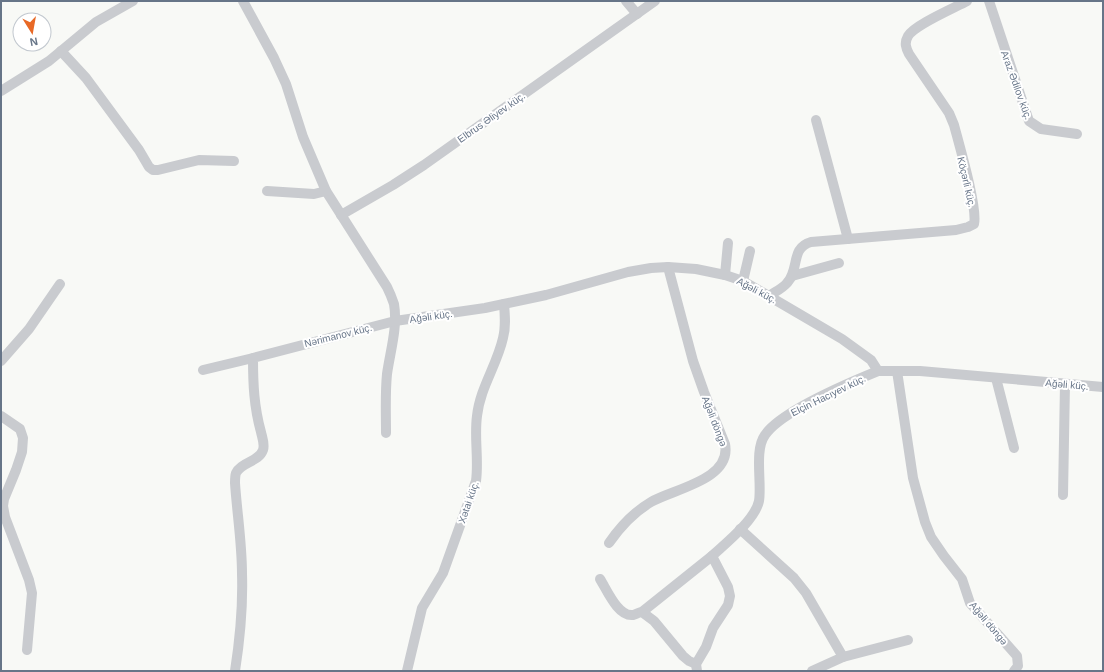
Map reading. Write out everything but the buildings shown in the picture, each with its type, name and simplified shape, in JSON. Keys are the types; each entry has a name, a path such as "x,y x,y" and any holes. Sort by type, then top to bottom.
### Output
{"street":[{"path":"1,91 49,61 96,22 133,1"},
{"path":"243,1 274,58 286,84 303,137 326,191 387,287 394,305 395,321 387,375 385,404 386,433"},
{"path":"626,1 637,14"},
{"name":"Elbrus Əliyev küç.","path":"341,215 424,165 655,1"},
{"name":"Köçərli küç.","path":"792,276 799,249 804,244 811,242 956,230 974,224 975,220 973,205 954,126 949,113 905,46 907,37 915,28 967,1"},
{"name":"Araz Ədilov küç.","path":"989,1 1028,121 1040,128 1077,134"},
{"path":"61,51 86,78 138,150 149,168 158,170 199,160 234,161"},
{"path":"816,120 848,239"},
{"path":"267,191 314,194 326,191"},
{"path":"726,275 728,243"},
{"path":"743,281 750,251"},
{"path":"769,296 787,283 792,276 839,263"},
{"name":"Ağəli küç.","path":"395,321 484,308 562,292 628,272 651,268 668,267 696,269 726,275 743,281 842,339 871,360 878,371 920,371 1103,387"},
{"name":"Ağəli döngə","path":"609,543 617,532 636,513 650,502 682,490 703,479 718,469 724,461 726,450 725,444 693,361 668,267"},
{"path":"1,361 29,329 60,284"},
{"name":"Xətai küç.","path":"407,671 422,608 443,573 476,481 478,471 476,417 480,400 503,338 505,322 504,304"},
{"name":"Nərimanov küç.","path":"203,370 395,321"},
{"path":"236,671 241,610 242,572 235,482 236,473 257,458 263,451 264,446 256,416 253,358"},
{"name":"Elçin Hacıyev küç.","path":"642,612 712,556 754,513 759,501 760,444 764,435 786,417 805,405 878,371"},
{"name":"Ağəli döngə","path":"896,371 913,478 925,522 931,537 962,579 970,603 1017,656 1018,666 1014,671"},
{"path":"996,378 1014,448"},
{"path":"1063,496 1065,384"},
{"path":"1,416 20,429 23,438 22,452 4,499 3,506 5,517 29,580 32,593 27,650"},
{"path":"740,529 794,578 806,593 843,657"},
{"path":"600,579 618,609 626,614 633,615 642,612 654,621 683,656 696,667 713,628 728,605 730,596 728,587 712,556"},
{"path":"812,671 843,657 908,640"}]}
